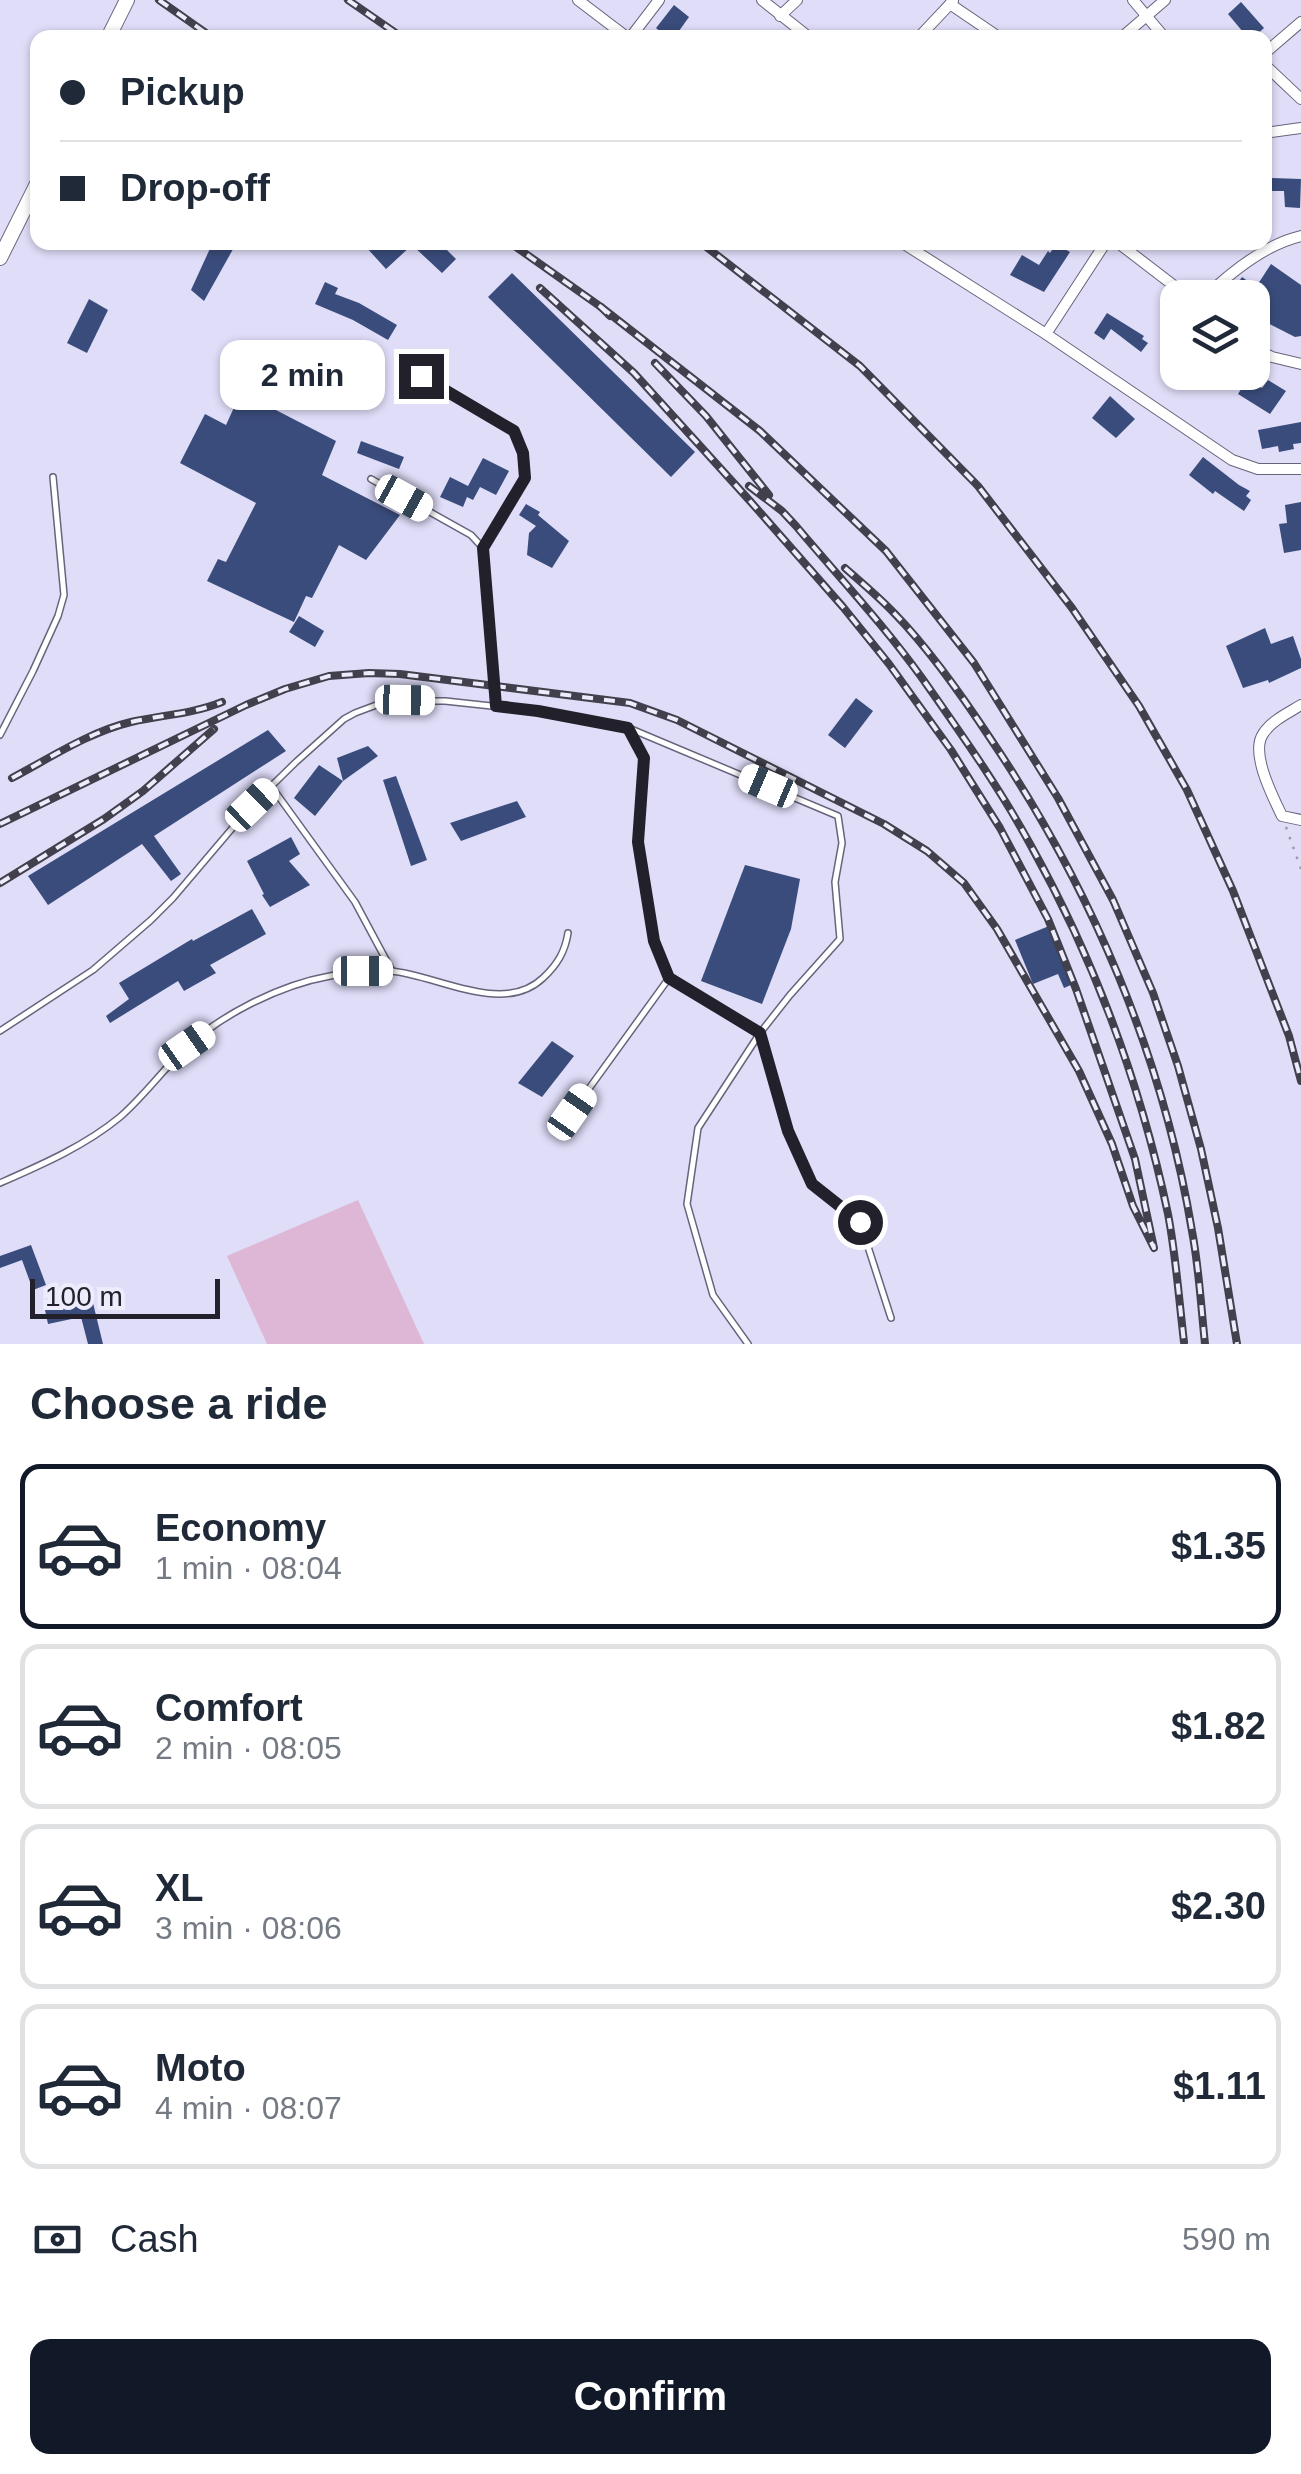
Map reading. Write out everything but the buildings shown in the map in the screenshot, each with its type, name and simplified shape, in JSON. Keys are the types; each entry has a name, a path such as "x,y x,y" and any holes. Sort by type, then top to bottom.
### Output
{"street":[{"path":"112,30 127,0"},
{"path":"578,0 618,30"},
{"path":"635,30 659,0"},
{"path":"762,0 799,30"},
{"path":"780,16 797,0"},
{"path":"1133,0 1158,30"},
{"path":"1130,30 1165,0"},
{"path":"926,30 952,2 989,30"},
{"path":"1272,47 1301,22"},
{"path":"1272,72 1301,99"},
{"path":"1272,132 1301,128"},
{"path":"0,258 30,198"},
{"path":"1272,248 1301,236"},
{"path":"914,250 1232,460 1258,469 1301,469"},
{"path":"1046,334 1101,250"},
{"path":"1127,250 1167,280"},
{"path":"1227,280 1269,250"},
{"path":"1270,356 1301,364"},
{"path":"1301,706 1264,731 1258,746 1282,816 1301,820"}],"lane":[{"path":"421,376 514,431 523,453 525,478 483,548 496,706"},
{"path":"0,736 58,616 64,594 54,476"},
{"path":"371,479 471,535 483,548"},
{"path":"0,1030 93,970 151,920 236,822 344,719 387,701 496,706 628,728 838,816 842,843 835,882 840,938 760,1033 698,1128 687,1204 714,1295 748,1344"},
{"path":"628,728 644,758 638,842 654,941 669,978 760,1033 788,1131 812,1184 860,1222 892,1318"},
{"path":"271,786 355,902 392,971"},
{"path":"0,1183 46,1163 118,1118 187,1046 242,1009 282,989 329,976 392,971 486,993 520,993 554,969 566,950 568,933"},
{"path":"572,1112 669,978"}],"path":[{"path":"1282,816 1301,869"}],"shaded area":[{"path":"358,1200 424,1344 267,1344 227,1256"}],"railway":[{"path":"159,0 202,30"},
{"path":"348,0 391,30"},
{"path":"520,250 610,316"},
{"path":"710,250 860,366 978,486 1072,608 1139,706 1187,790 1233,891 1289,1036 1301,1081"},
{"path":"0,824 246,705 329,676 400,674 630,703 677,720 884,824 927,851 964,883 997,929 1079,1071 1154,1248 1135,1159 1048,919 1000,828 951,750 843,607 750,501 634,373 540,288"},
{"path":"601,307 760,431 886,551 974,663 1058,798 1113,900 1153,993 1178,1066 1218,1228 1237,1344"},
{"path":"655,363 706,416 769,495"},
{"path":"749,486 796,526 907,658 992,781 1053,888 1095,978 1144,1118 1168,1214 1184,1342"},
{"path":"845,568 908,628 959,692 1028,797 1091,914 1142,1038 1162,1101 1192,1231 1205,1344"},
{"path":"12,778 115,726 222,702"},
{"path":"0,883 143,791 214,729"}],"route":[{"path":"421,376 514,431 523,453 525,478 483,548 496,706 628,728 644,758 638,842 654,941 669,978 760,1033 788,1131 812,1184 860,1222"}]}
